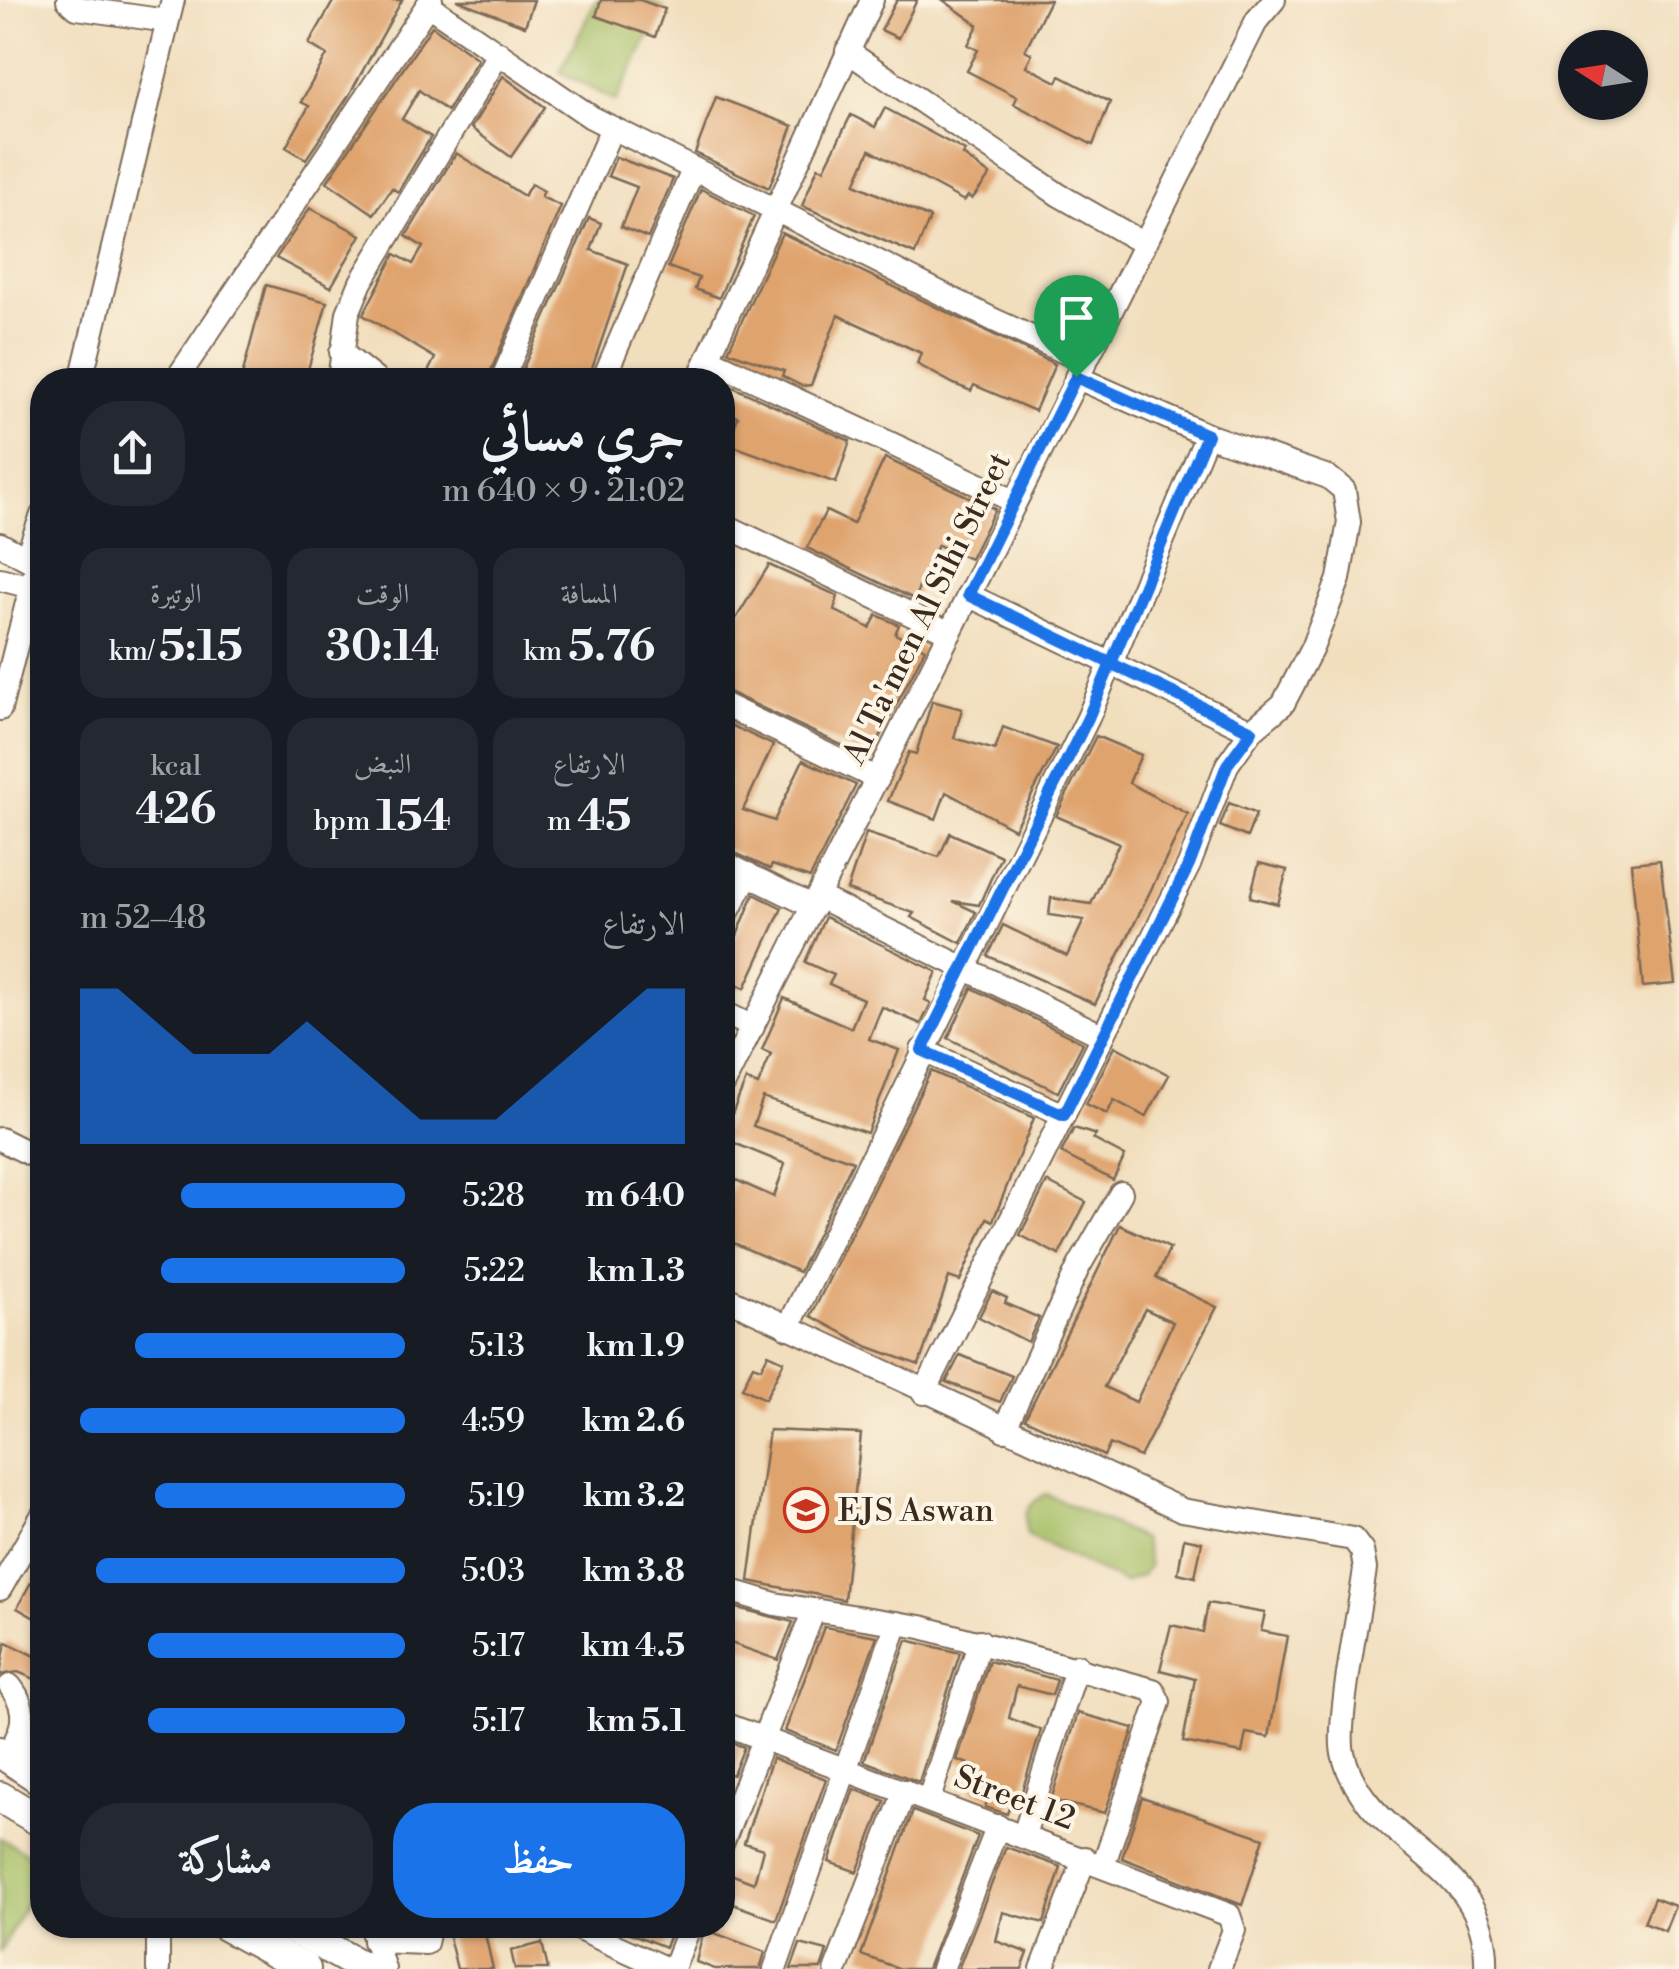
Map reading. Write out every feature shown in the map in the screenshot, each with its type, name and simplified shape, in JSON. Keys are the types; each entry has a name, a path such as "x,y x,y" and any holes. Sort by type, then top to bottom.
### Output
{"main road":[{"path":"0,1797 30,1815"},
{"path":"249,1938 306,1969"},
{"path":"344,1938 370,1945"}],"street":[{"path":"68,0 77,8 170,10 84,368"},
{"path":"704,368 872,0"},
{"path":"1242,50 1250,0"},
{"name":"Al Ta'men Al Sihi Street","path":"735,1062 1143,243 1242,50 1274,0"},
{"path":"184,368 429,2 612,128 1207,435 1328,477 1344,490 1349,522 1339,579 1312,648 1282,704 1252,731 1227,765 1189,865 924,1393"},
{"path":"847,50 1059,194 1143,243"},
{"path":"340,368 361,282 499,53"},
{"path":"507,368 612,128"},
{"path":"608,368 693,170"},
{"path":"341,352 361,368"},
{"path":"709,358 730,368"},
{"path":"735,370 1014,501"},
{"path":"788,1328 1113,662 1207,435"},
{"path":"735,530 950,633"},
{"path":"0,544 30,566"},
{"path":"0,580 30,570"},
{"path":"0,709 30,585"},
{"path":"968,595 1252,731"},
{"path":"735,710 878,779"},
{"path":"735,868 964,966 1103,1036"},
{"path":"735,898 748,874"},
{"path":"735,1018 753,1027"},
{"path":"922,1050 1064,1115"},
{"path":"0,1139 30,1154"},
{"path":"1004,1430 1078,1268 1121,1194"},
{"path":"735,1302 1197,1516 1353,1540 1362,1550 1365,1569 1342,1750 1363,1798 1467,1896 1484,1933 1486,1969"},
{"path":"0,1590 30,1537"},
{"path":"735,1591 980,1641 1153,1690 1159,1702 1094,1862 1042,1969"},
{"path":"735,1811 814,1610"},
{"path":"774,1969 898,1623"},
{"path":"929,1799 980,1641"},
{"path":"1024,1836 1076,1666"},
{"path":"10,1686 21,1700 24,1715 18,1764"},
{"name":"Street 12","path":"735,1728 1229,1915 1234,1930 1219,1969"},
{"path":"836,1969 905,1791"},
{"path":"942,1969 998,1826"},
{"path":"161,1938 166,1965"},
{"path":"384,1969 370,1945 426,1943 427,1938"},
{"path":"603,1938 670,1969 684,1938"}],"green space":[{"path":"596,0 648,0 663,8 616,101 560,72"},
{"path":"1046,1494 1143,1539 1149,1565 1142,1575 1124,1583 1027,1535 1028,1510"},
{"path":"0,1838 30,1855 30,1895 0,1953"}],"building":[{"path":"334,0 402,0 348,97 306,159 286,147 309,106 301,102 327,55 309,44"},
{"path":"457,0 534,0 525,26"},
{"path":"601,0 640,0 665,9 655,37 596,16"},
{"path":"897,0 917,0 898,38 881,30"},
{"path":"943,0 1050,0 1025,50 1032,54 1026,66 1057,82 1060,76 1110,102 1093,145 1014,104 1017,97 967,71 978,50 968,45 978,25"},
{"path":"432,26 478,59 447,111 419,90 402,119 431,137 398,192 392,188 374,214 327,182"},
{"path":"503,76 545,107 511,157 471,128"},
{"path":"716,97 793,126 769,188 695,153"},
{"path":"885,108 965,151 963,155 990,175 972,199 968,196 964,201 870,150 855,184 930,218 915,254 802,206 818,167 824,169 851,115 875,127"},
{"path":"456,153 524,196 531,184 544,191 541,197 561,206 492,368 430,368 435,358 363,315 395,254 413,264 423,247 406,236"},
{"path":"616,157 673,179 648,238 621,227 637,187 608,176"},
{"path":"701,189 754,216 719,298 695,289 699,278 668,267"},
{"path":"310,208 361,235 331,287 276,258"},
{"path":"589,218 601,223 591,250 628,264 592,368 523,368"},
{"path":"782,233 1055,364 1035,411 974,385 971,391 954,384 917,364 921,353 838,315 811,385 802,386 782,376 784,371 728,351"},
{"path":"266,285 327,302 308,368 244,368"},
{"path":"735,388 850,441 836,483 735,447"},
{"path":"885,458 995,509 970,559 938,545 914,599 807,548 826,511 853,524"},
{"path":"769,565 838,596 834,610 870,628 877,615 899,625 895,634 925,649 869,758 735,695 735,620"},
{"path":"932,701 962,709 954,738 995,750 1003,727 1057,747 1014,829 946,792 936,819 888,801 909,752 916,754"},
{"path":"735,727 773,745 743,810 774,821 803,760 856,785 810,878 772,865 770,869 735,853"},
{"path":"1096,736 1141,755 1129,783 1188,814 1095,1004 988,956 1003,925 1067,956 1084,920 1049,915 1051,898 1091,904 1119,843 1056,816"},
{"path":"1229,803 1256,814 1247,837 1220,826"},
{"path":"866,833 939,857 950,833 1001,856 979,905 953,901 976,912 961,943 911,917 914,913 847,890"},
{"path":"1660,860 1675,984 1643,987 1631,863"},
{"path":"1259,863 1287,870 1278,904 1250,897"},
{"path":"754,894 782,908 745,988 738,985 735,991 735,940"},
{"path":"825,917 937,972 925,1000 931,1003 921,1024 882,1007 869,1039 899,1050 867,1133 763,1098 753,1126 853,1161 799,1272 735,1243 736,1180 774,1197 785,1164 735,1143 735,1107 746,1080 758,1085 771,1054 762,1050 784,998 851,1028 863,999 829,984 834,975 805,962"},
{"path":"972,988 1083,1043 1058,1092 948,1038"},
{"path":"1115,1046 1169,1075 1146,1117 1114,1100 1107,1114 1086,1104"},
{"path":"931,1071 1034,1118 993,1221 987,1218 960,1281 949,1277 919,1365 869,1347 811,1316"},
{"path":"1074,1128 1096,1135 1093,1139 1125,1156 1113,1180 1061,1153"},
{"path":"1047,1182 1086,1202 1059,1255 1020,1235"},
{"path":"1120,1225 1170,1248 1156,1278 1217,1307 1140,1457 1110,1444 1104,1456 1025,1419","holes":["1145,1309 1173,1322 1136,1402 1104,1387"]},
{"path":"992,1291 1007,1298 1005,1303 1039,1318 1028,1342 979,1317"},
{"path":"768,1354 784,1361 765,1399 742,1388 753,1365 761,1368"},
{"path":"960,1355 1012,1376 1000,1402 946,1382"},
{"name":"EJS Aswan","path":"769,1430 861,1434 844,1600 749,1581"},
{"path":"1184,1538 1202,1542 1195,1577 1178,1573"},
{"path":"30,1584 30,1615 17,1608"},
{"path":"1208,1603 1265,1613 1261,1631 1287,1636 1269,1737 1246,1733 1242,1753 1183,1742 1195,1679 1160,1670 1171,1625 1203,1632"},
{"path":"735,1608 793,1622 778,1660 735,1645"},
{"path":"824,1627 877,1636 836,1750 785,1731"},
{"path":"907,1640 960,1653 919,1782 864,1761"},
{"path":"6,1642 30,1653 30,1677 18,1672 0,1675"},
{"path":"989,1661 1057,1680 1052,1695 1017,1686 1009,1718 1041,1730 1019,1801 1012,1799 1007,1814 985,1807 989,1796 972,1791 980,1768 957,1760"},
{"path":"1078,1713 1134,1728 1105,1813 1051,1800"},
{"path":"735,1744 744,1747 735,1770"},
{"path":"772,1758 826,1779 776,1920 735,1905 735,1876 754,1883 763,1849 744,1843"},
{"path":"854,1789 885,1801 857,1872 829,1862"},
{"path":"1142,1797 1264,1838 1242,1905 1122,1858"},
{"path":"913,1811 978,1836 927,1969 901,1969 861,1955"},
{"path":"1006,1847 1061,1867 1044,1923 1003,1912 996,1941 1028,1953 1022,1969 958,1969"},
{"path":"1654,1898 1675,1906 1665,1931 1644,1922"},
{"path":"449,1938 486,1938 493,1969 457,1969"},
{"path":"642,1938 669,1938 665,1947"},
{"path":"702,1938 728,1938 765,1952 760,1969 715,1969 696,1962"},
{"path":"542,1943 548,1969 515,1969 511,1951"},
{"path":"800,1944 827,1951 821,1969 791,1969"}],"place":[{"name":"EJS Aswan","path":"806,1510"}],"route":[{"path":"1076,377 968,595 1113,662 1252,731 1227,765 1189,865 1064,1115 922,1050 1088,718 1113,662 1207,435 1076,377"}]}
